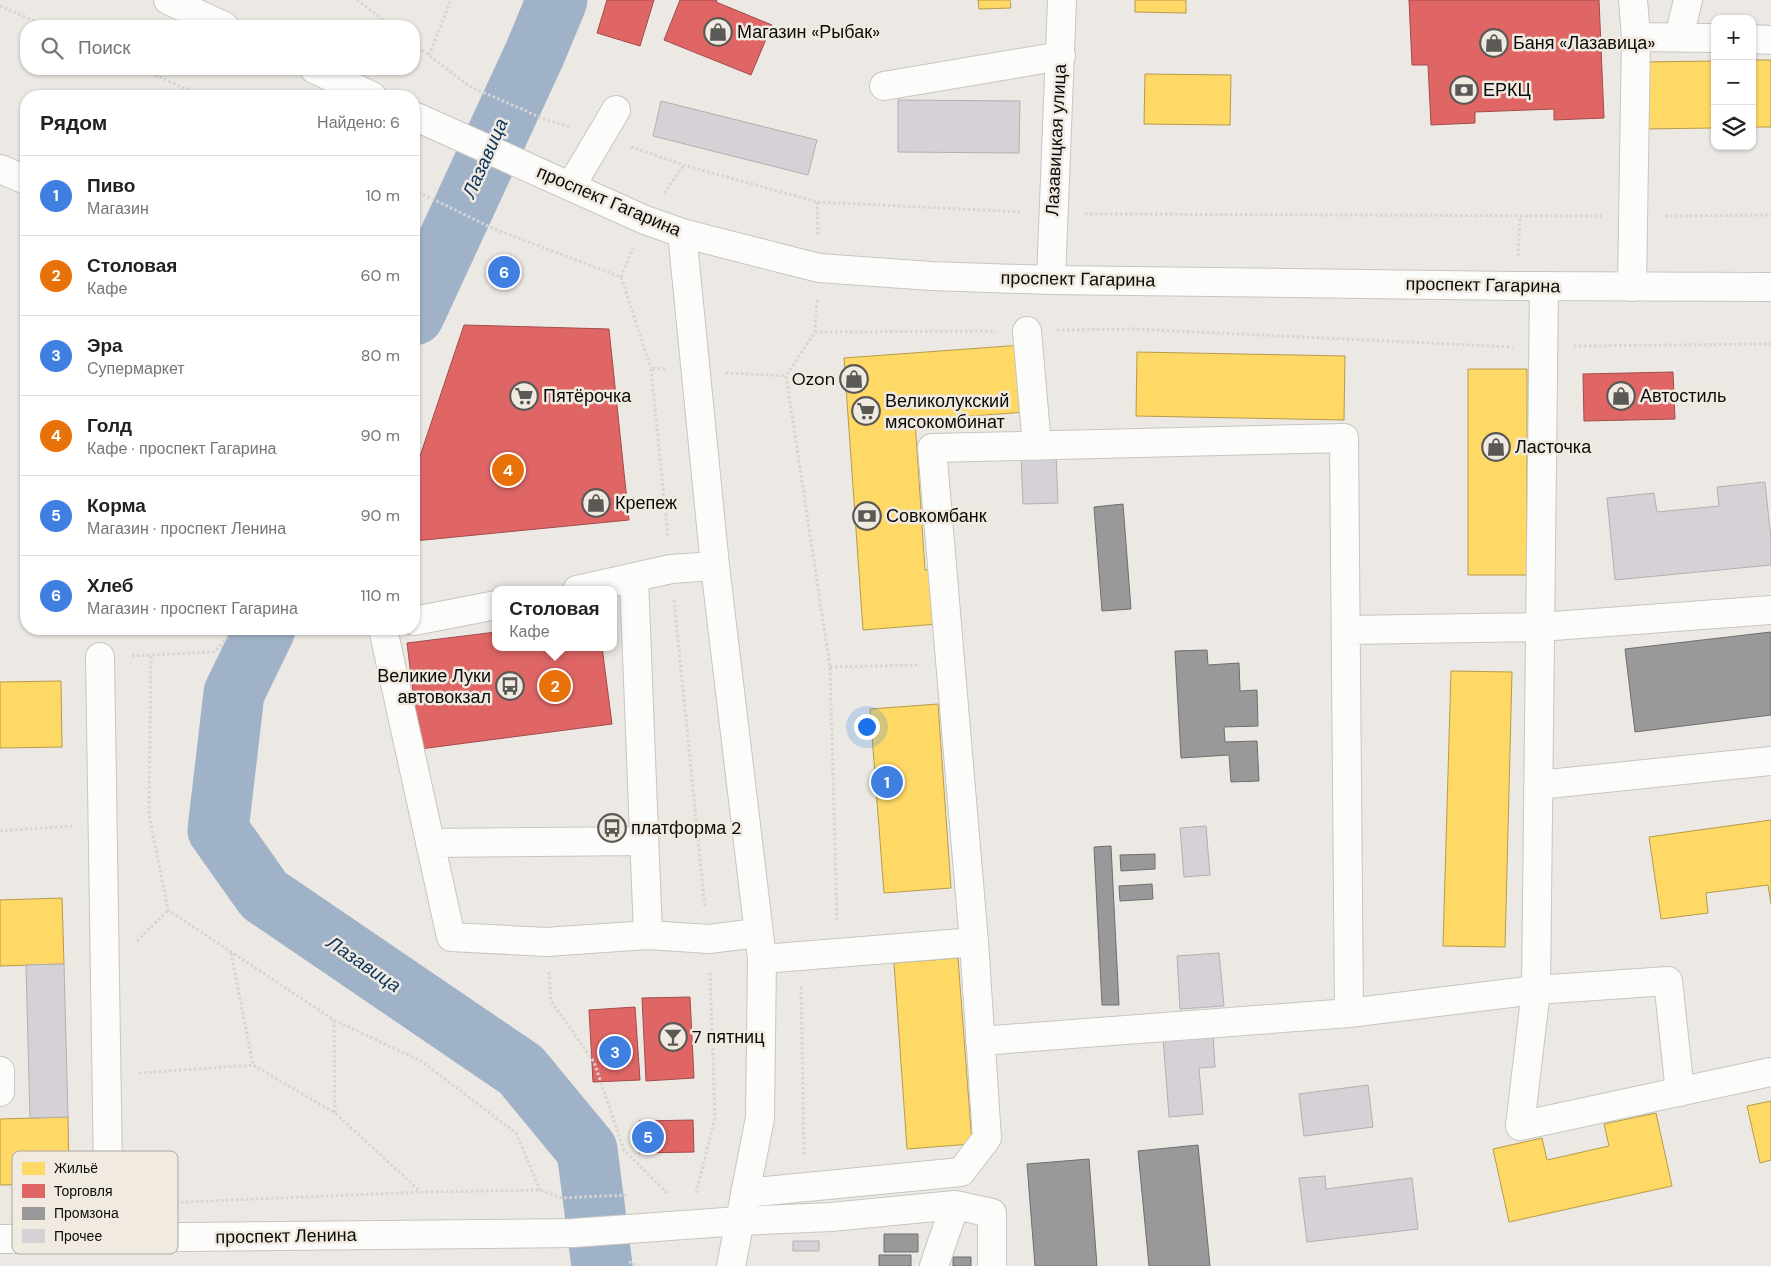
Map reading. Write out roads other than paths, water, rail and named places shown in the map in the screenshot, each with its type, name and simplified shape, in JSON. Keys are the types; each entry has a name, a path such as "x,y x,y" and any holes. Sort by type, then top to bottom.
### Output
{"main road":[{"path":"168,0 211,20"},
{"name":"Лазавицкая улица","path":"1050,280 1062,0"},
{"path":"1632,287 1636,37 1633,0"},
{"path":"1679,37 1688,0"},
{"path":"1636,37 1711,38"},
{"path":"1756,39 1771,40"},
{"path":"884,86 1061,56"},
{"path":"327,75 359,90"},
{"path":"571,186 616,110"},
{"name":"проспект Гагарина","path":"420,119 645,220 682,233 819,268 930,276 1050,280 1771,287"},
{"path":"0,168 20,177"},
{"path":"682,233 715,566 757,933 762,959 760,1118 731,1266"},
{"path":"1544,286 1536,990 1520,1126 1771,1072"},
{"path":"1027,331 1037,446"},
{"path":"745,1193 961,1172 987,1138 952,664 932,448 1344,438 1349,1013"},
{"path":"598,586 671,569 715,566"},
{"path":"634,579 648,935"},
{"path":"420,620 492,606"},
{"path":"1346,630 1540,627 1771,610"},
{"path":"384,635 451,937 546,942 648,935 709,940 757,933"},
{"path":"100,657 108,1151"},
{"path":"1538,784 1771,761"},
{"path":"430,843 644,841"},
{"path":"762,959 974,942"},
{"path":"980,1041 1349,1013 1536,990 1668,981 1680,1092"},
{"path":"0,1071 0,1092"},
{"path":"739,1221 832,1217 955,1205 992,1213 992,1266"},
{"path":"934,1266 955,1205"},
{"name":"проспект Ленина","path":"178,1236 573,1233 739,1221"}],"waterway":[{"name":"Лазавица","path":"420,302 535,53 557,0"},
{"name":"Лазавица","path":"262,635 234,693 218,830 264,895 521,1070 587,1150 602,1266"}],"place":[{"name":"Магазин «Рыбак»","path":"718,32"},
{"name":"Баня «Лазавица»","path":"1494,43"},
{"name":"ЕРКЦ","path":"1464,90"},
{"name":"Хлеб","path":"504,272"},
{"name":"Ozon","path":"854,379"},
{"name":"Пятёрочка","path":"524,396"},
{"name":"Автостиль","path":"1621,396"},
{"name":"Великолукский мясокомбинат","path":"866,411"},
{"name":"Ласточка","path":"1496,447"},
{"name":"Голд","path":"508,470"},
{"name":"Крепеж","path":"596,503"},
{"name":"Совкомбанк","path":"867,516"},
{"name":"Великие Луки автовокзал","path":"510,686"},
{"name":"Столовая","path":"555,686"},
{"name":"Пиво","path":"887,782"},
{"name":"платформа 2","path":"612,828"},
{"name":"7 пятниц","path":"673,1037"},
{"name":"Эра","path":"615,1052"},
{"name":"Корма","path":"648,1137"}]}
